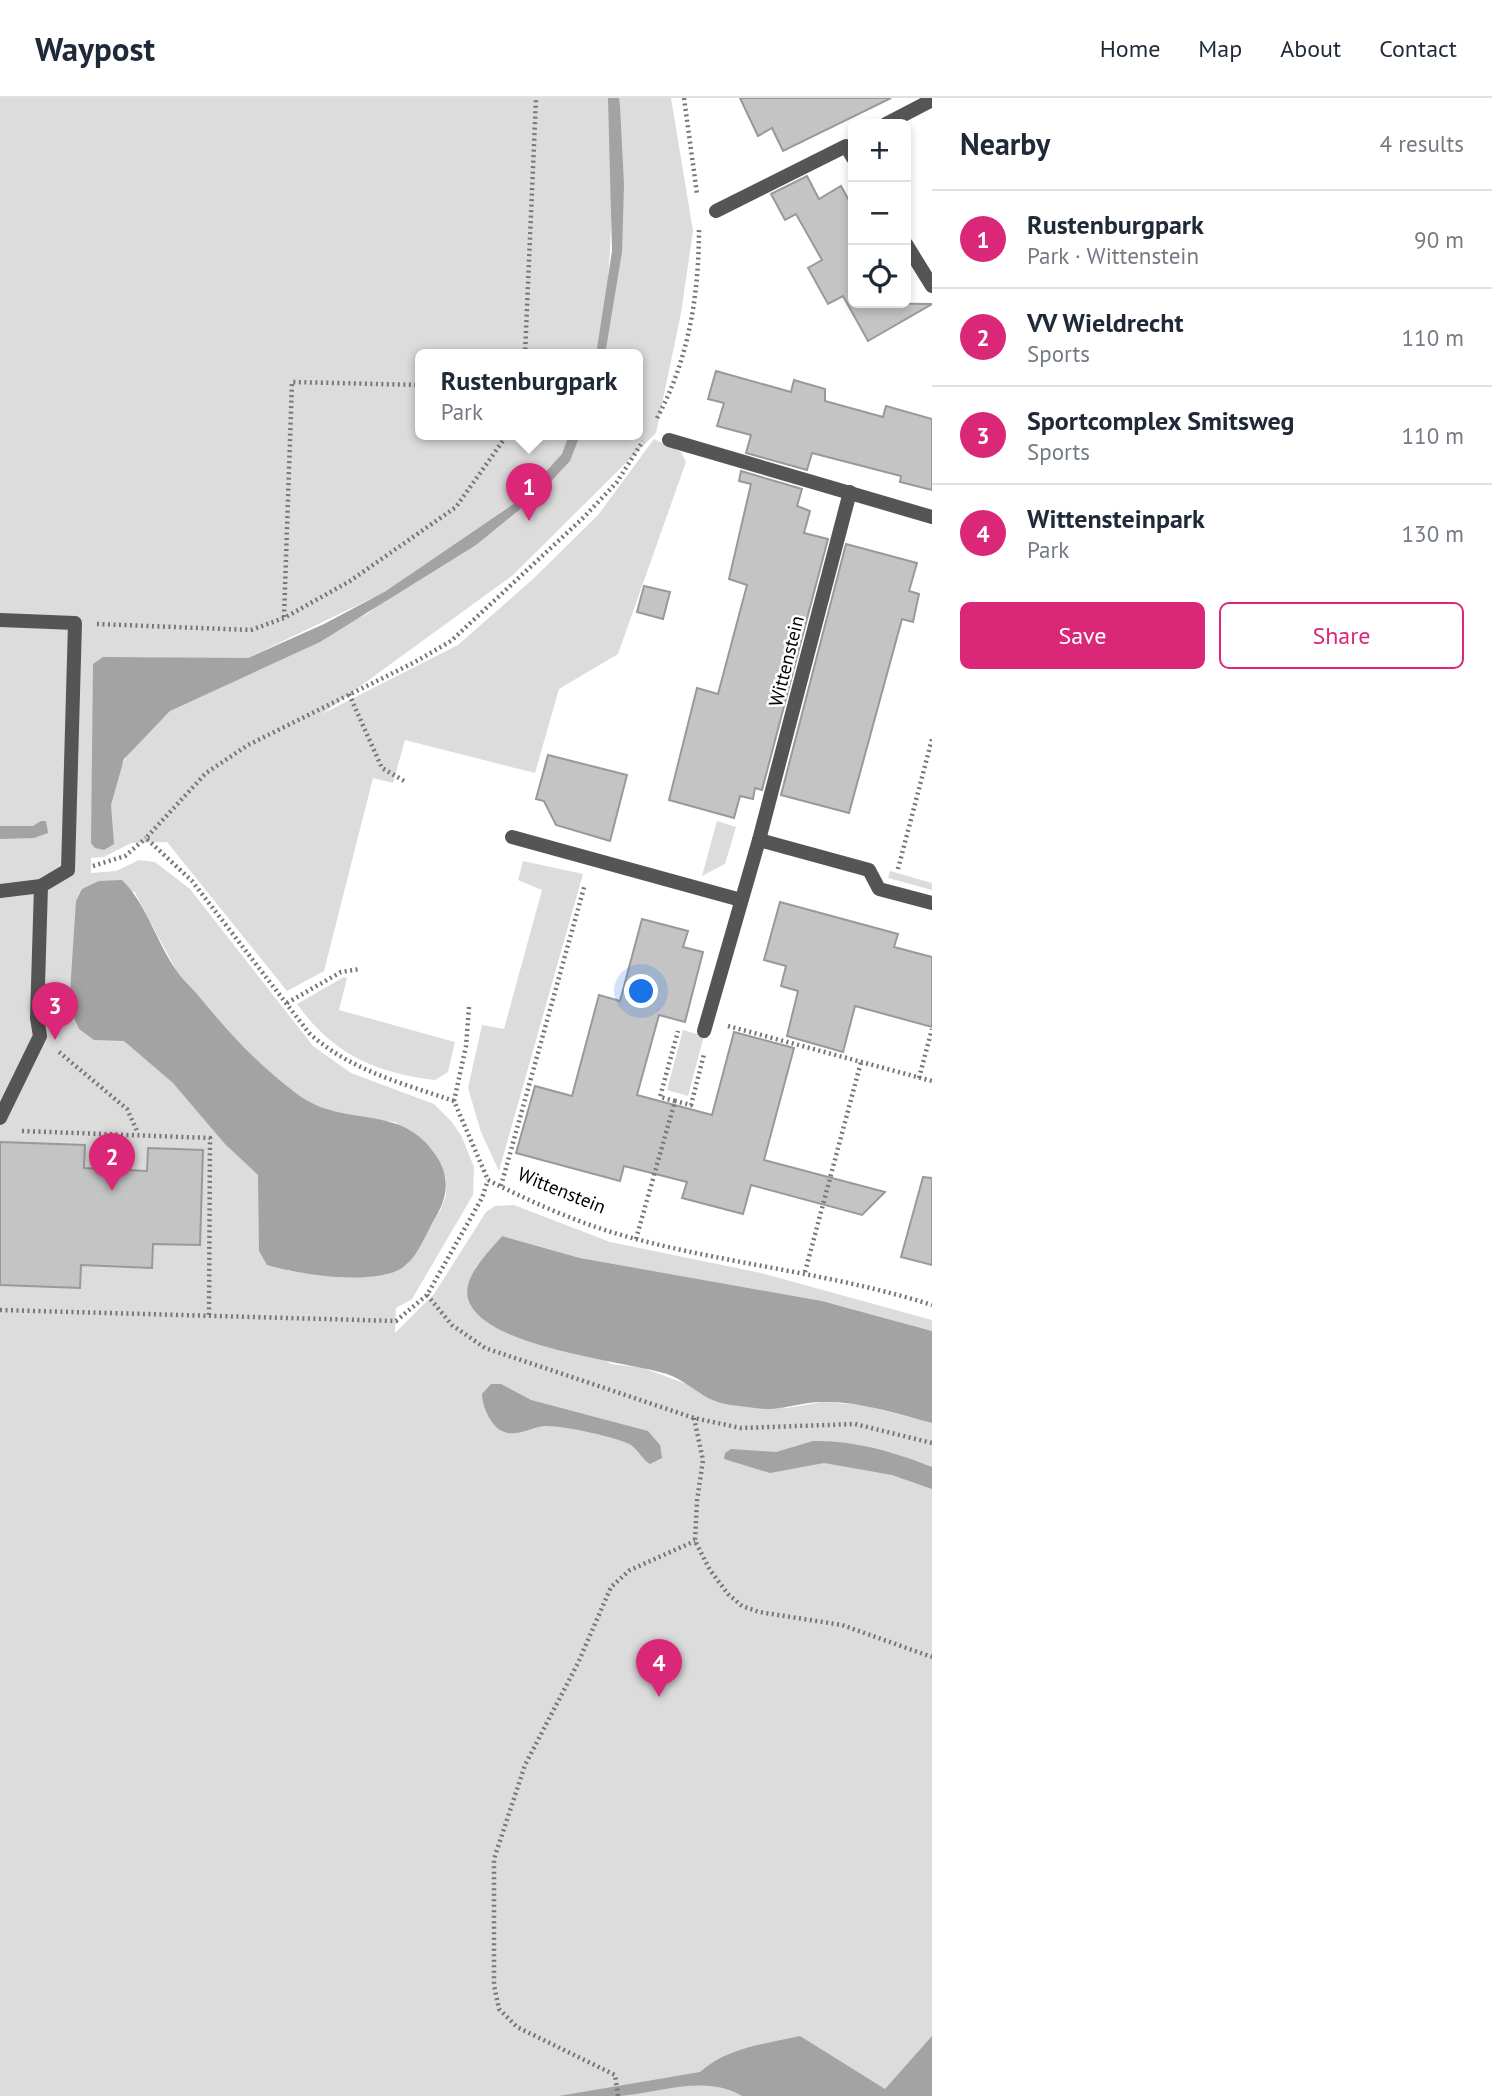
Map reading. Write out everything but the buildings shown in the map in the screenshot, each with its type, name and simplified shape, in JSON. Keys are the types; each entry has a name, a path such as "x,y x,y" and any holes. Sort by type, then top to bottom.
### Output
{"street":[{"path":"896,119 932,100"},
{"path":"716,211 848,150"},
{"path":"907,245 932,286"},
{"path":"669,440 932,517"},
{"name":"Wittenstein","path":"706,1026 760,840 850,492"},
{"path":"0,620 75,623 68,870 41,886 0,891"},
{"path":"512,837 741,900"},
{"path":"760,840 869,870 878,888 932,903"},
{"path":"0,1118 40,1036 37,1018 41,886"}],"path":[{"path":"525,349 536,98"},
{"path":"684,98 698,205"},
{"path":"655,422 671,391 694,307 699,281 699,217"},
{"path":"284,618 292,382 415,386"},
{"path":"68,870 108,863 125,856 146,838 206,773 248,746 415,662 451,641 480,617 617,482 649,432"},
{"path":"75,623 251,630 284,618 350,581 456,507 503,440"},
{"path":"349,694 382,768 406,782"},
{"path":"898,869 932,740"},
{"path":"146,838 192,881 309,1033 328,1051 355,1066 454,1101 466,1046 470,1007"},
{"path":"501,1186 592,859"},
{"path":"287,1003 341,972 359,969"},
{"path":"706,1026 710,1033 691,1105 660,1097 680,1024 706,1026 932,1081"},
{"path":"919,1077 932,1029"},
{"path":"40,1036 127,1109 138,1133"},
{"path":"805,1272 861,1062"},
{"name":"Wittenstein","path":"454,1101 488,1180 562,1214 636,1239 805,1272 932,1306"},
{"path":"636,1239 676,1101"},
{"path":"12,1131 138,1133 210,1138 209,1316"},
{"path":"0,1310 396,1321 427,1295 481,1198 488,1180"},
{"path":"427,1295 452,1325 485,1348 694,1418 741,1428 855,1424 932,1443"},
{"path":"694,1418 703,1460 695,1542 710,1570 742,1606 842,1625 932,1657"},
{"path":"618,2096 615,2075 605,2067 578,2060 517,2027 499,2009 494,1985 494,1859 525,1765 578,1663 611,1587 630,1570 695,1542"}],"shaded area":[{"path":"0,98 612,98 609,259 599,349 415,349 415,440 571,440 562,468 575,440 643,440 643,349 602,349 619,254 616,98 671,98 693,231 681,313 656,433 513,575 322,714 458,645 533,579 598,515 654,439 681,452 686,462 618,654 559,689 535,773 405,740 393,783 373,778 324,971 287,991 167,842 131,843 104,857 91,858 91,873 116,871 139,860 155,862 190,889 313,1046 351,1073 434,1104 461,1135 474,1167 473,1195 412,1299 396,1308 395,1333 434,1294 486,1212 495,1206 514,1205 610,1242 761,1273 932,1320 932,1331 822,1301 580,1258 502,1236 475,1268 611,1364 643,1368 684,1383 787,1408 823,1402 863,1405 932,1423 932,2096 0,2096","holes":["483,526 367,614 170,711 160,721 139,732 106,797 140,657 230,662 248,658 389,590","134,891 177,972 233,1040 305,1101 339,1114 395,1122 437,1157 446,1178 446,1195 441,1209 407,1265 384,1275 288,1271 264,1173 173,1083 70,990 73,960"]},
{"path":"608,98 619,98 624,185 622,252 606,349 597,349 612,251"},
{"path":"567,440 578,440 570,461 540,493 476,545 320,642 170,711 124,759 111,805 114,844 104,850 95,848 91,843 93,664 103,657 248,658 324,624 386,591 521,499 562,454"},
{"path":"46,821 48,833 34,838 0,839 0,826 33,826"},
{"path":"717,821 736,827 725,864 702,876"},
{"path":"523,861 583,874 499,1171 481,1132 468,1088 482,1025 504,1029 542,890 518,880"},
{"path":"890,871 932,883 932,890 888,878"},
{"path":"122,880 145,912 178,973 256,1060 297,1094 315,1105 390,1122 407,1129 423,1140 437,1157 446,1181 444,1197 421,1244 406,1265 394,1272 378,1276 338,1277 267,1265 259,1251 258,1175 225,1144 173,1083 124,1041 94,1040 79,1029 69,1007 76,901 82,889 99,881"},
{"path":"344,977 347,978 339,1010 455,1042 448,1072 435,1080 393,1072 357,1058 325,1036 297,1004"},
{"path":"683,1030 704,1036 688,1096 667,1090"},
{"path":"502,1236 580,1258 822,1301 932,1331 932,1423 837,1402 814,1402 764,1409 725,1404 708,1398 667,1374 560,1351 504,1332 483,1319 470,1304 467,1295 476,1267"},
{"path":"491,1384 501,1384 531,1400 648,1431 660,1445 662,1458 650,1464 631,1445 575,1429 545,1426 518,1433 502,1431 491,1420 484,1404 482,1394"},
{"path":"813,1441 874,1448 932,1467 932,1489 892,1475 824,1463 770,1473 724,1459 725,1453 731,1449 776,1452"},
{"path":"800,2036 885,2089 932,2036 932,2096 742,2096 713,2086 698,2086 619,2096 559,2096 700,2072 735,2052"}],"place":[{"name":"Rustenburgpark","path":"529,521"},
{"name":"Sportcomplex Smitsweg","path":"55,1040"},
{"name":"VV Wieldrecht","path":"112,1191"},
{"name":"Wittensteinpark","path":"659,1697"}]}
